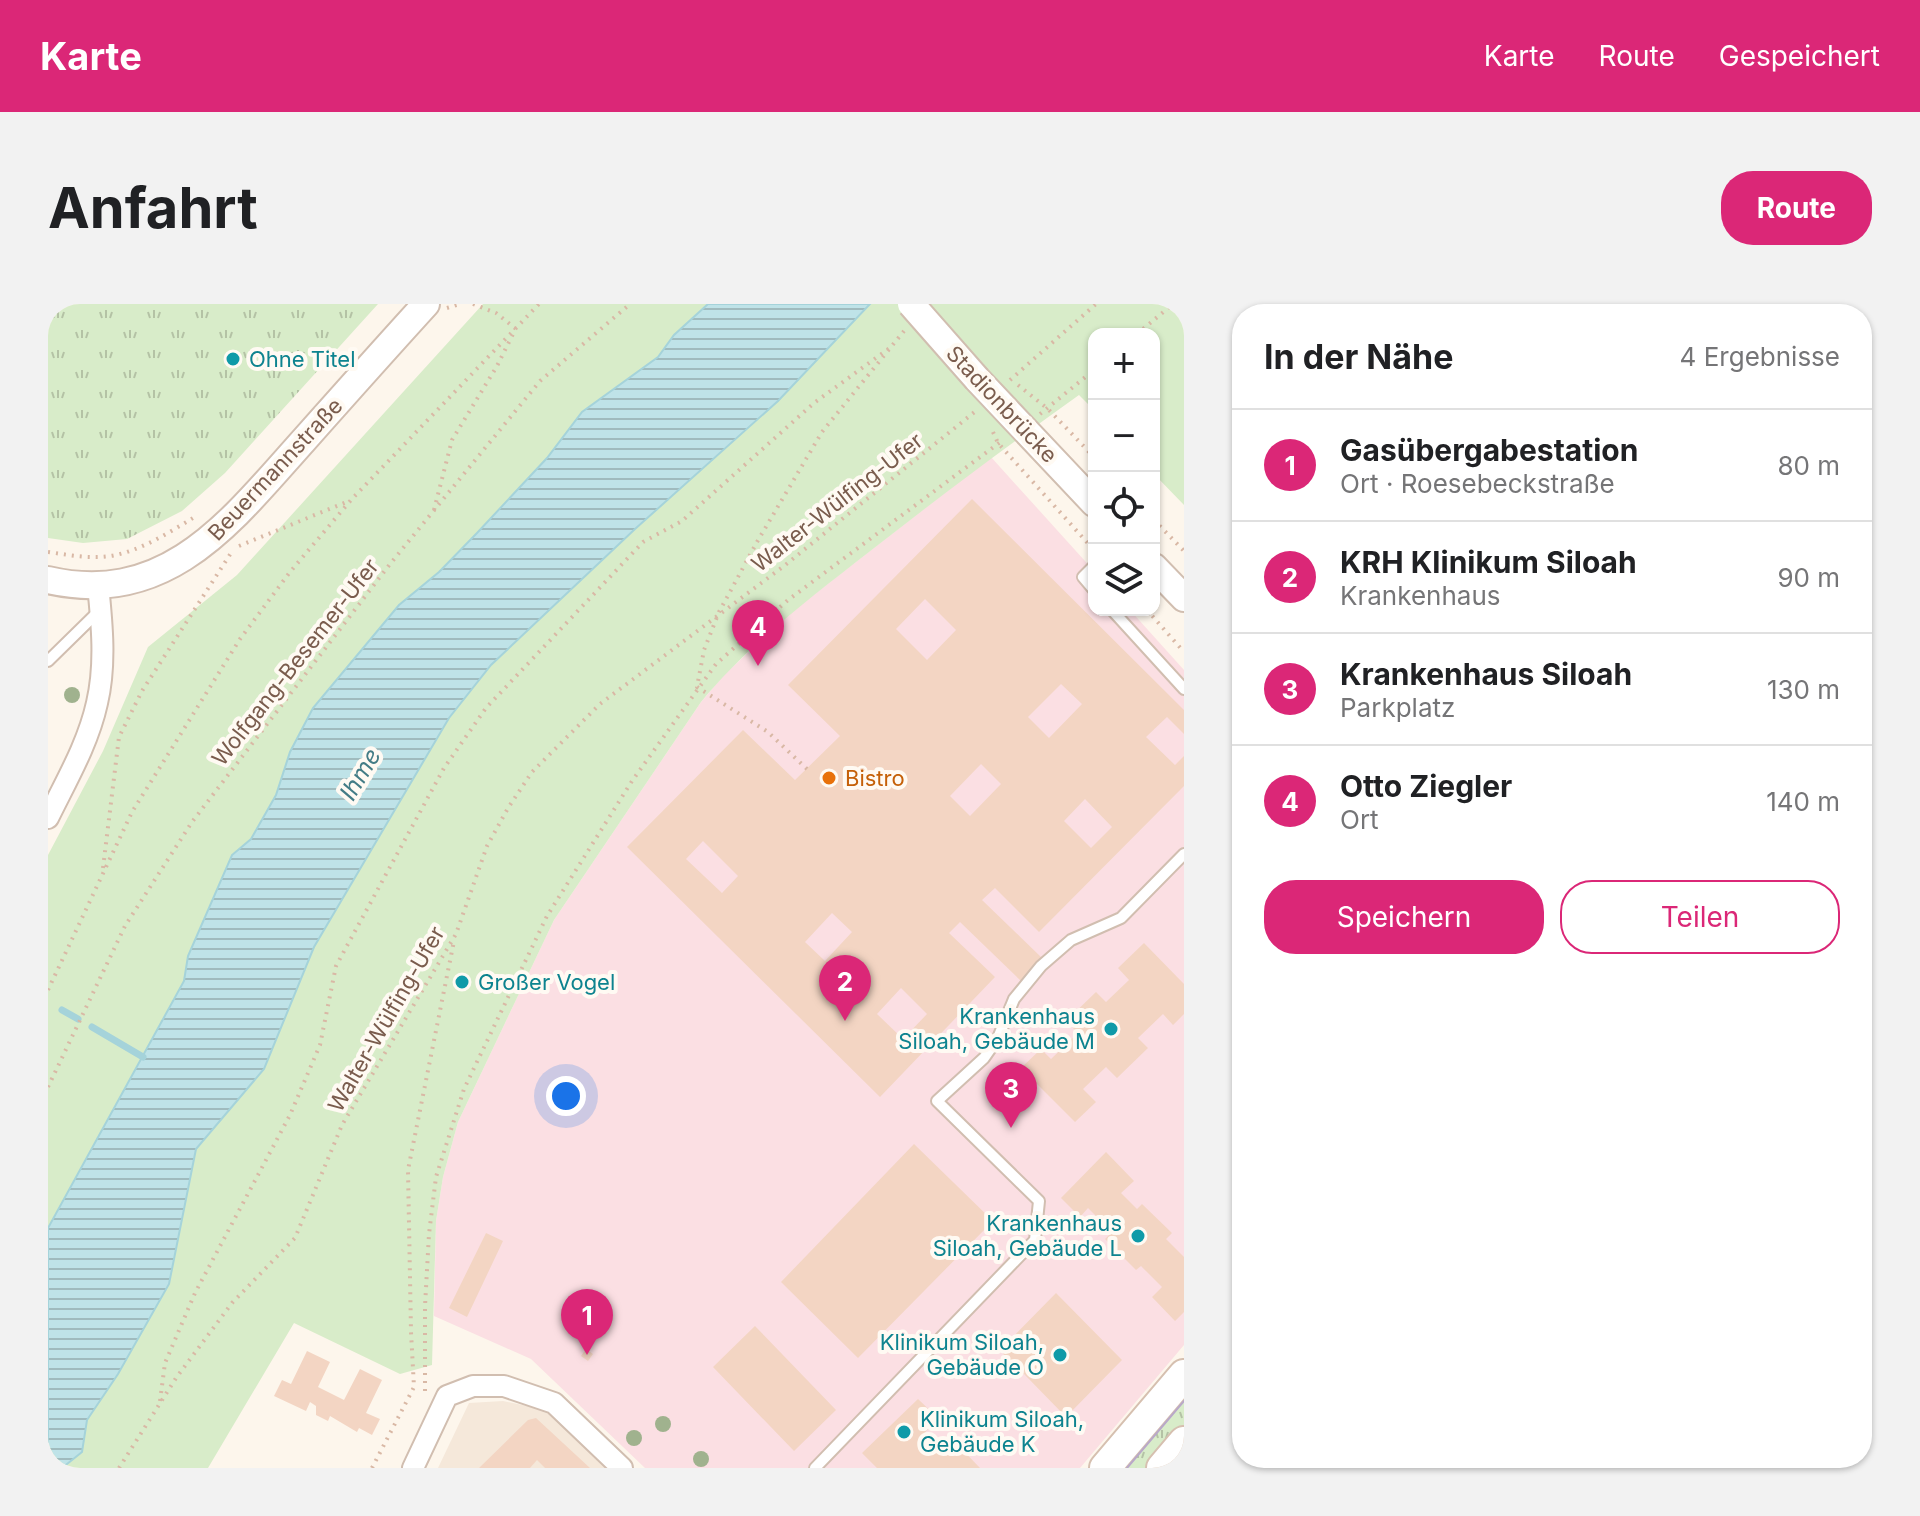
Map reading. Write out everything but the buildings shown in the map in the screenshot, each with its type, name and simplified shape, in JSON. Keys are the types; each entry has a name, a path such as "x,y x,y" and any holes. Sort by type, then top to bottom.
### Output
{"main road":[{"path":"1105,1468 1184,1375"},
{"path":"1162,1468 1184,1442"}],"street":[{"name":"Stadionbrücke","path":"911,304 1088,497"},
{"name":"Beuermannstraße","path":"48,580 99,597 121,582 155,573 188,556 228,525 436,306"},
{"path":"1160,573 1184,598"},
{"path":"48,818 88,734 98,702 102,671 99,597"},
{"path":"413,1468 447,1396 473,1386 504,1386 554,1403 622,1468"}],"lane":[{"path":"48,661 99,597"},
{"path":"1117,616 1184,689"},
{"path":"815,1468 1035,1240 1039,1201 937,1101 984,1058 998,1038 1014,999 1041,966 1071,940 1121,918 1184,854"}],"path":[{"path":"436,306 460,304"},
{"path":"473,304 496,313 516,329"},
{"path":"48,990 132,812 240,639 290,572 351,500 539,304"},
{"name":"Wolfgang-Besemer-Ufer","path":"48,1087 125,926 192,822 390,564 540,381 630,304"},
{"path":"1012,379 1096,304"},
{"path":"1144,328 1173,304"},
{"path":"434,513 452,440 516,329"},
{"path":"159,1405 165,1363 195,1293 290,1115 320,1045 336,966 444,768 486,708 643,542 682,521 814,403 891,347 822,432 719,612 704,650 697,687"},
{"path":"1003,370 1048,409 1088,451"},
{"path":"1021,427 1088,375"},
{"name":"Walter-Wülfing-Ufer","path":"119,1468 159,1405 232,1303 295,1238 342,1125 456,934 487,846 532,772 600,704 784,566 977,410"},
{"path":"425,1391 425,1306 436,1177 464,1089 547,916 632,781 697,687 716,664 788,600 998,443 1089,544"},
{"path":"103,874 119,737 142,691 234,548 351,500"},
{"path":"48,552 95,557 121,553 158,539 203,509"},
{"path":"1160,526 1184,551"},
{"path":"1152,616 1184,652"},
{"path":"697,687 768,732 807,769"},
{"path":"372,1468 414,1387 408,1170 456,934"}],"shaded area":[{"path":"991,457 1088,564 1088,616 1135,616 1184,670 1184,1345 1080,1468 645,1468 531,1359 434,1316 436,1221 443,1177 458,1122 554,920 701,702 724,675 794,610"},
{"path":"503,1401 546,1410 606,1468 438,1468 469,1403"}],"green space":[{"path":"48,304 378,304 225,473 182,511 127,539 83,543 48,538"},
{"path":"483,304 1184,304 1184,505 1160,480 1160,328 1088,328 1088,404 1079,395 921,512 781,622 701,702 554,920 458,1122 443,1177 436,1221 432,1365 400,1374 294,1323 208,1468 48,1468 48,855 103,751 148,647 237,575"},
{"path":"1184,1388 1184,1425 1147,1468 1115,1468"}],"water":[{"name":"Ihme","path":"708,304 870,304 778,401 635,529 491,665 449,718 314,947 264,1069 196,1149 169,1284 118,1374 87,1420 82,1452 62,1468 48,1468 48,1228 184,981 188,956 232,855 251,839 276,795 290,752 313,708 399,605 439,572 477,533 547,458 582,412 658,357 674,335"}],"waterway":[{"path":"62,1010 78,1019"},
{"path":"92,1027 143,1057"}],"tram line":[{"path":"1127,1468 1184,1401"}],"place":[{"name":"Ohne Titel","path":"233,359"},
{"name":"Otto Ziegler","path":"758,666"},
{"name":"Bistro","path":"829,778"},
{"name":"Großer Vogel","path":"462,982"},
{"name":"KRH Klinikum Siloah","path":"845,1021"},
{"name":"Krankenhaus Siloah, Gebäude M","path":"1111,1029"},
{"name":"Krankenhaus Siloah","path":"1011,1128"},
{"name":"Krankenhaus Siloah, Gebäude L","path":"1138,1236"},
{"name":"Gasübergabestation","path":"587,1355"},
{"name":"Klinikum Siloah, Gebäude O","path":"1060,1355"},
{"name":"Klinikum Siloah, Gebäude K","path":"904,1432"}]}
